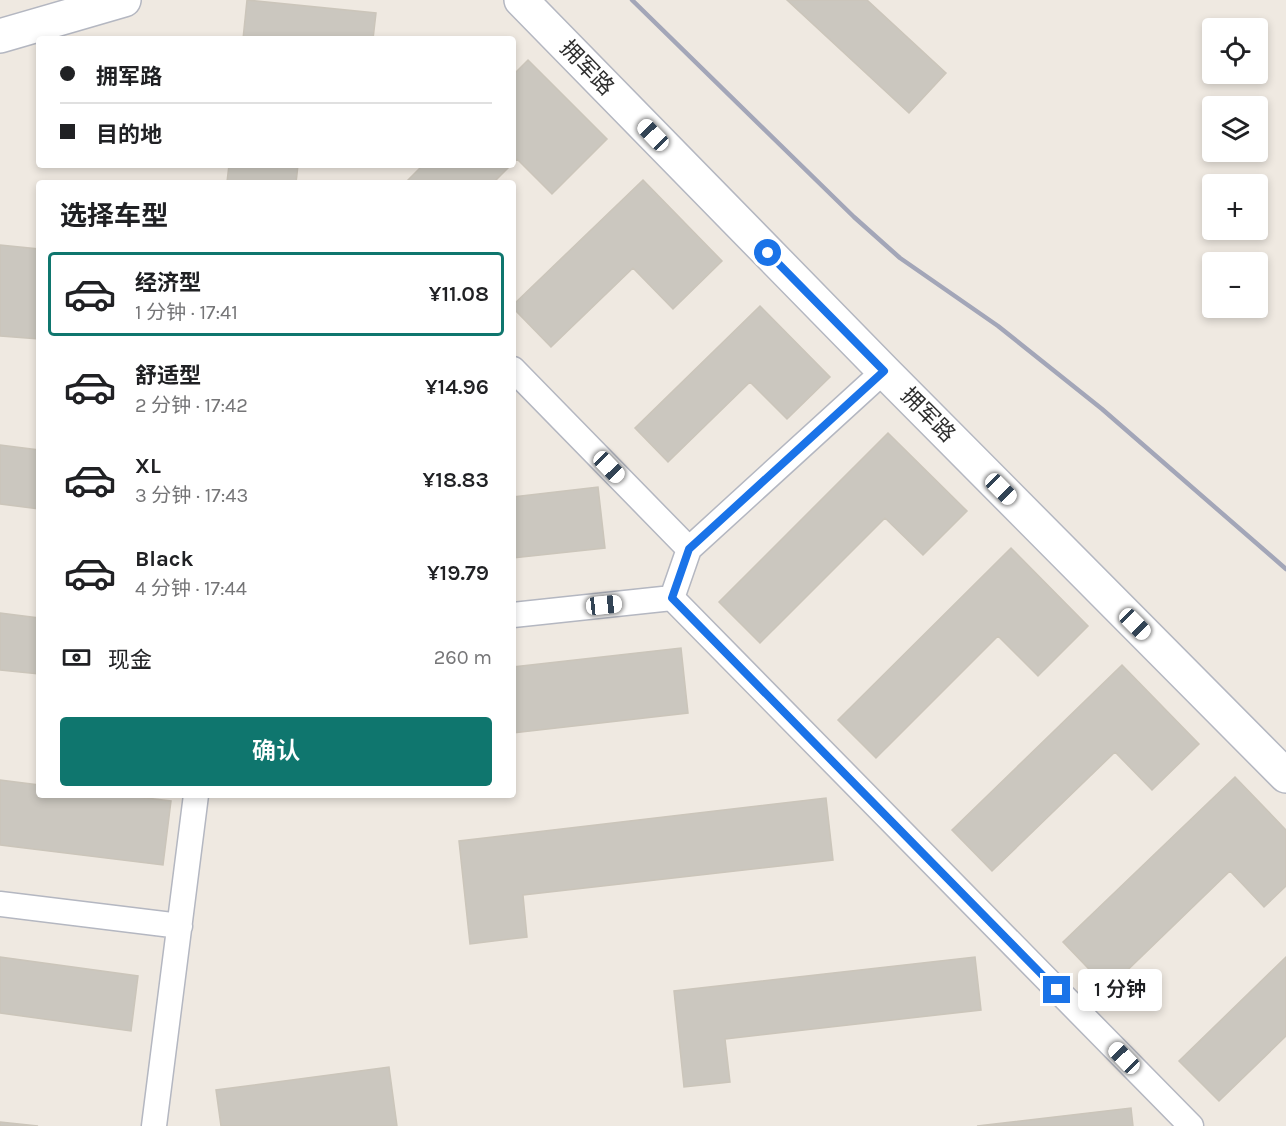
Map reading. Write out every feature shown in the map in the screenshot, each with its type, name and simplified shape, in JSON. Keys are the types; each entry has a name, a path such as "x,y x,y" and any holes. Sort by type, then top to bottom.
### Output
{"main road":[{"path":"0,36 124,0"},
{"name":"拥军路","path":"521,0 884,371 1286,776"}],"street":[{"path":"672,598 689,549 884,371"},
{"path":"516,372 689,549"},
{"path":"516,615 672,598"},
{"path":"672,598 1191,1126"},
{"path":"154,1126 196,798"},
{"path":"0,904 180,926"}],"building":[{"path":"247,0 376,13 373,36 243,36"},
{"path":"787,0 867,0 946,73 909,113"},
{"path":"528,60 607,139 552,194 516,160 516,72"},
{"path":"229,168 298,168 296,180 227,180"},
{"path":"420,168 508,168 496,180 408,180"},
{"path":"643,180 722,261 673,309 633,268 551,347 516,311 516,302"},
{"path":"0,245 36,249 36,339 0,336"},
{"path":"760,306 830,377 787,419 750,382 668,462 635,428"},
{"path":"888,433 967,511 923,555 885,518 760,643 719,602"},
{"path":"0,445 36,450 36,509 0,504"},
{"path":"598,487 605,548 516,558 516,497"},
{"path":"1011,548 1088,626 1038,676 998,636 876,758 838,720"},
{"path":"0,613 36,618 36,674 0,670"},
{"path":"681,648 688,713 516,733 516,667"},
{"path":"1122,665 1199,744 1152,790 1115,752 992,871 952,830"},
{"path":"1235,777 1286,830 1286,886 1264,907 1230,871 1108,989 1063,942"},
{"path":"0,780 36,785 36,798 146,798 171,801 163,865 0,845"},
{"path":"826,798 833,860 523,895 527,937 470,944 459,841"},
{"path":"0,957 138,976 131,1031 0,1013"},
{"path":"975,957 981,1010 725,1039 730,1082 684,1087 674,991"},
{"path":"1286,957 1286,1036 1219,1101 1179,1061"},
{"path":"389,1067 397,1126 221,1126 216,1090"},
{"path":"1131,1108 1133,1126 977,1126"},
{"path":"0,1122 38,1126 0,1126"}],"railway":[{"path":"632,0 854,217 900,258 998,326 1102,409 1286,569"}],"route":[{"path":"768,253 884,371 689,549 672,598 1057,990"}]}
